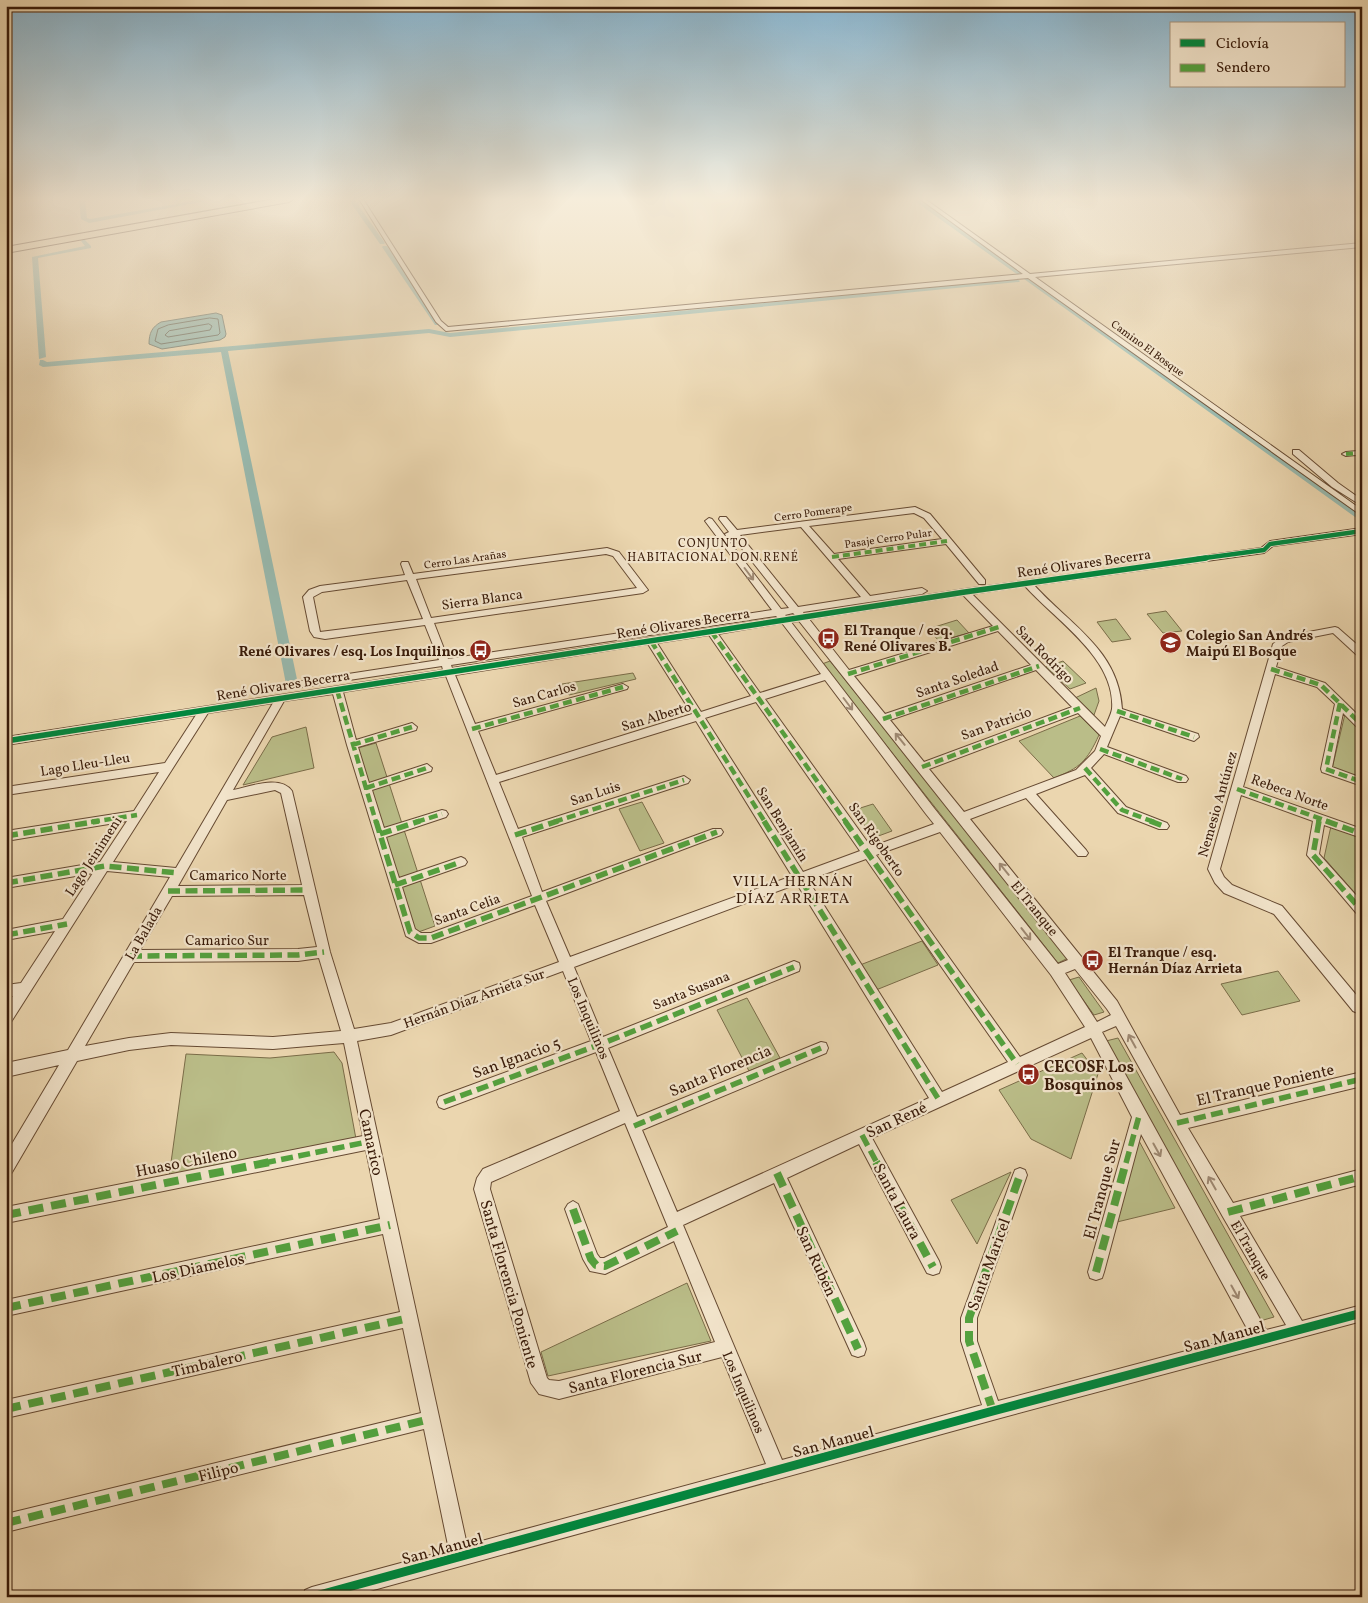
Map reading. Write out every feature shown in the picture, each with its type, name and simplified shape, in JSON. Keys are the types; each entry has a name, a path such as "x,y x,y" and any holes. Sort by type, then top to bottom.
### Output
{"street":[{"path":"408,274 439,322 451,330 766,299 1053,274"},
{"name":"Camino El Bosque","path":"1027,274 1362,514"},
{"path":"1296,452 1340,489 1362,504"},
{"path":"1346,454 1360,454"},
{"name":"Cerro Pomerape","path":"720,535 908,510 924,514 947,541"},
{"name":"El Tranque","path":"723,520 1112,1005 1177,1123 1298,1331"},
{"name":"El Tranque","path":"709,521 814,660 1056,972 1094,1029 1139,1116 1262,1340"},
{"path":"803,524 868,599"},
{"name":"René Olivares Becerra","path":"799,614 868,599 982,582 1023,580 1264,550 1270,544 1362,531"},
{"path":"947,541 982,582"},
{"name":"Pasaje Cerro Pular","path":"832,557 947,541"},
{"name":"Cerro Las Arañas","path":"325,636 317,635 315,631 308,599 309,594 320,589 603,551 616,554 643,590"},
{"name":"Los Inquilinos","path":"405,564 516,835 539,898 777,1470"},
{"path":"962,817 1071,777 1085,768 1100,749 1117,710 1116,691 1102,660 1085,639 1042,601 1023,580"},
{"name":"René Olivares Becerra","path":"6,741 337,690 448,666 799,614 965,592 1023,580"},
{"name":"Sierra Blanca","path":"325,636 643,590"},
{"name":"San Rodrigo","path":"965,592 1106,734"},
{"name":"René Olivares Becerra","path":"296,685 651,641 711,632 781,617"},
{"path":"848,674 999,627"},
{"name":"Nemesio Antúnez","path":"1358,1005 1278,910 1228,889 1215,874 1214,869 1280,641 1336,630 1362,655"},
{"name":"San Rigoberto","path":"711,632 1017,1064"},
{"name":"San Benjamín","path":"651,641 939,1100"},
{"path":"814,660 832,654"},
{"name":"Santa Soledad","path":"883,719 1039,666"},
{"path":"1271,669 1322,686 1362,725"},
{"name":"San Alberto","path":"493,780 827,676"},
{"name":"San Carlos","path":"472,729 623,687"},
{"name":"Santa Celia","path":"337,690 395,885 410,932 414,936 424,939 716,832"},
{"name":"La Balada","path":"6,1169 281,698"},
{"path":"1340,703 1326,769 1362,782"},
{"name":"San Patricio","path":"922,767 1080,708"},
{"name":"Lago Jeinimeni","path":"6,1018 205,710"},
{"path":"1117,710 1194,738"},
{"path":"352,745 412,727"},
{"path":"1100,749 1182,780"},
{"name":"Lago Lleu-Lleu","path":"6,791 169,766"},
{"path":"366,788 427,768"},
{"path":"1085,768 1122,810 1163,826"},
{"name":"San Luis","path":"516,835 684,780"},
{"name":"Camarico","path":"225,796 276,786 284,790 324,952 349,1036 460,1557"},
{"name":"Rebeca Norte","path":"1237,789 1362,834"},
{"path":"1029,793 1082,853"},
{"path":"380,834 442,814"},
{"path":"6,836 138,815"},
{"path":"1319,819 1313,854 1362,911"},
{"name":"Hernán Díaz Arrieta Sur","path":"6,1070 90,1050 173,1039 273,1043 349,1036 390,1029 942,826"},
{"path":"395,885 461,862"},
{"path":"6,883 105,866 178,873"},
{"name":"Camarico Norte","path":"168,891 308,890"},
{"path":"6,935 67,924"},
{"name":"Camarico Sur","path":"130,956 298,955 324,952"},
{"path":"1056,972 1078,962"},
{"name":"Santa Susana","path":"601,1044 794,967"},
{"path":"6,991 25,988"},
{"name":"San René","path":"573,1209 591,1259 600,1266 605,1266 675,1226 777,1173 1119,1018"},
{"name":"San Ignacio 5","path":"444,1102 601,1044"},
{"name":"Santa Florencia","path":"484,1178 493,1172 821,1048"},
{"name":"El Tranque Poniente","path":"1177,1123 1362,1080"},
{"name":"El Tranque Sur","path":"1096,1272 1139,1116"},
{"name":"Santa Laura","path":"862,1135 933,1267"},
{"name":"Huaso Chileno","path":"6,1215 372,1141"},
{"name":"San Rubén","path":"777,1173 858,1349"},
{"name":"Santa Maricel","path":"993,1411 970,1341 969,1318 1020,1175"},
{"path":"1228,1212 1362,1176"},
{"name":"Santa Florencia Poniente","path":"484,1178 482,1189 484,1198 537,1376 545,1388"},
{"name":"Los Diamelos","path":"6,1308 390,1225"},
{"name":"San Manuel","path":"312,1597 993,1411 1362,1313"},
{"name":"Timbalero","path":"6,1409 409,1318"},
{"name":"Santa Florencia Sur","path":"545,1388 559,1390 725,1348"},
{"name":"Filipo","path":"6,1523 430,1419"}],"green space":[{"path":"1166,611 1182,631 1163,633 1147,614"},
{"path":"1116,619 1131,639 1112,642 1097,622"},
{"path":"957,620 969,633 939,641 928,629"},
{"path":"830,661 1068,958 1058,963 822,664"},
{"path":"1063,661 1086,683 1070,689 1046,667"},
{"path":"633,673 636,679 569,695 562,684"},
{"path":"1096,688 1099,701 1094,715 1075,698"},
{"path":"1345,714 1362,731 1362,780 1332,769"},
{"path":"1080,716 1099,735 1091,751 1082,762 1070,771 1054,778 1019,741"},
{"path":"306,727 314,768 243,785 272,737"},
{"path":"376,743 435,926 413,934 358,748"},
{"path":"642,802 664,843 640,851 619,809"},
{"path":"873,804 892,831 873,838 854,810"},
{"path":"1331,826 1362,837 1362,901 1324,858"},
{"path":"922,941 938,965 876,990 860,965"},
{"path":"1278,971 1300,1001 1242,1015 1221,984"},
{"path":"1079,977 1104,1012 1094,1015 1069,980"},
{"path":"747,998 780,1058 749,1071 717,1010"},
{"path":"1118,1038 1274,1317 1260,1321 1106,1041"},
{"path":"334,1052 342,1063 356,1139 169,1177 186,1054 270,1058"},
{"path":"1082,1053 1098,1074 1071,1159 1031,1139 999,1090"},
{"path":"1138,1139 1175,1208 1117,1222"},
{"path":"1011,1172 977,1244 951,1200"},
{"path":"687,1283 711,1341 548,1376 541,1352"}],"water":[{"path":"216,313 222,315 226,334 220,340 162,349 149,344 152,331 161,322"}],"waterway":[{"path":"36,274 42,357"},
{"path":"404,274 438,323"},
{"path":"1026,278 1362,519"},
{"path":"224,349 429,331 450,335 1017,281"},
{"path":"43,362 43,365 224,349"},
{"path":"224,349 292,684"}],"marked path":[{"path":"1346,454 1358,453 1362,457"},
{"path":"832,557 947,541"},
{"path":"848,674 999,627"},
{"path":"711,631 1017,1064"},
{"path":"651,641 939,1100"},
{"path":"883,719 1039,666"},
{"path":"1271,669 1321,685 1362,725"},
{"path":"472,729 623,687"},
{"path":"337,690 352,745 410,932 419,938 431,938 717,832"},
{"path":"1340,703 1326,769 1362,782"},
{"path":"922,767 1080,708"},
{"path":"1117,711 1194,737"},
{"path":"352,745 412,727"},
{"path":"1100,749 1182,779"},
{"path":"366,788 427,768"},
{"path":"1085,768 1122,810 1163,826"},
{"path":"515,835 684,780"},
{"path":"1237,789 1362,834"},
{"path":"380,834 442,814"},
{"path":"6,836 137,815"},
{"path":"1319,819 1313,855 1362,911"},
{"path":"395,885 461,862"},
{"path":"6,883 105,866 178,873"},
{"path":"168,891 308,890"},
{"path":"6,935 67,924"},
{"path":"130,956 298,955 324,952"},
{"path":"444,1102 601,1044 794,967"},
{"path":"634,1126 821,1048"},
{"path":"1177,1123 1362,1079"},
{"path":"1096,1272 1139,1116"},
{"path":"862,1135 933,1267"},
{"path":"6,1215 372,1141"},
{"path":"777,1173 858,1349"},
{"path":"993,1411 969,1341 969,1318 1020,1175"},
{"path":"1228,1212 1362,1176"},
{"path":"573,1209 591,1259 596,1265 605,1266 677,1231"},
{"path":"6,1308 390,1225"},
{"path":"6,1409 409,1318"},
{"path":"6,1523 430,1419"}],"cycle path":[{"path":"6,741 965,592 1264,550 1270,544 1362,531"},
{"path":"312,1597 993,1411 1362,1313"}],"place":[{"name":"El Tranque / esq. René Olivares B.","path":"828,638"},
{"name":"Colegio San Andrés Maipú El Bosque","path":"1170,643"},
{"name":"René Olivares / esq. Los Inquilinos","path":"481,651"},
{"name":"El Tranque / esq. Hernán Díaz Arrieta","path":"1092,960"},
{"name":"CECOSF Los Bosquinos","path":"1028,1075"}],"district":[{"name":"CONJUNTO HABITACIONAL DON RENÉ","path":"713,550"},
{"name":"VILLA HERNÁN DÍAZ ARRIETA","path":"793,890"}]}
